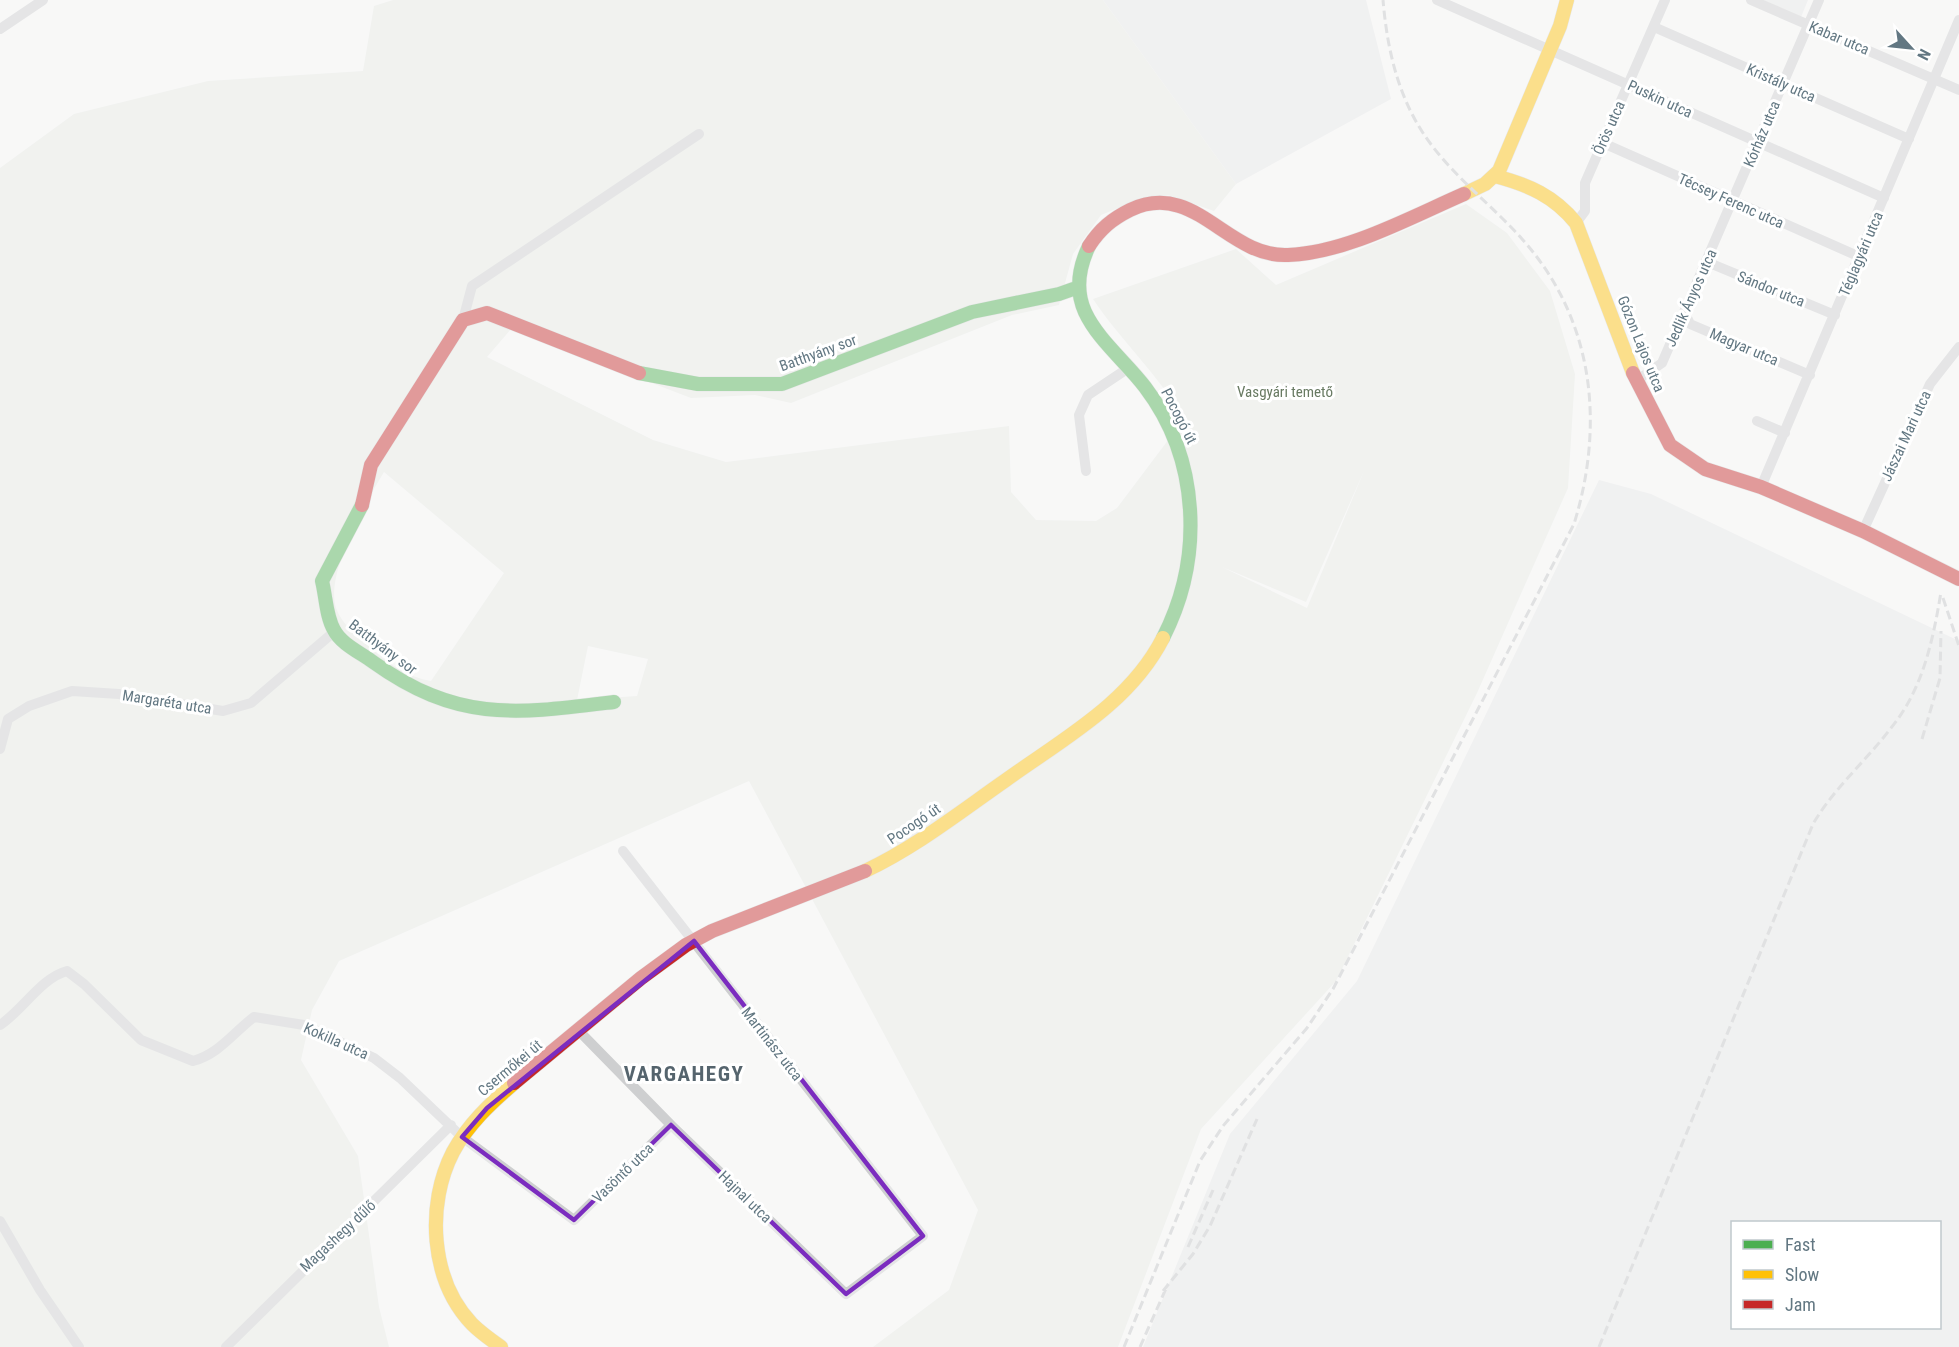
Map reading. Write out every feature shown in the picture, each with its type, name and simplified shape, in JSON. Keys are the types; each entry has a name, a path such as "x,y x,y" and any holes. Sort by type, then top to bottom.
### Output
{"main road":[{"path":"1495,176 1549,49 1567,0"},
{"name":"Gózon Lajos utca","path":"1495,176 1530,185 1549,194 1563,206 1576,223 1636,381 1670,445 1705,469 1761,487 1863,531 1955,577"},
{"name":"Pocogó út","path":"784,904 849,880 891,860 1098,714 1126,690 1150,661 1167,631 1182,595 1191,543 1191,522 1183,461 1174,435 1152,395 1090,320 1079,287 1082,261 1097,233 1113,218 1148,203 1170,202 1206,216 1258,250 1269,254 1295,256 1337,245 1412,215 1473,190 1495,176"},
{"name":"Batthyány sor","path":"614,702 534,712 478,711 431,698 397,682 335,631 322,581 364,501 371,465 463,320 487,313 644,375 698,384 782,384 972,312 1079,287"},
{"name":"Csermőkei út","path":"501,1347 480,1332 461,1310 442,1270 439,1255 435,1227 438,1196 449,1161 462,1137 487,1108 667,960 694,941 784,904"}],"street":[{"path":"0,29 43,0"},
{"name":"Puskin utca","path":"1437,0 1884,198"},
{"name":"Örös utca","path":"1576,223 1585,211 1585,183 1665,0"},
{"name":"Kabar utca","path":"1751,0 1959,90"},
{"name":"Kórház utca","path":"1732,203 1820,0"},
{"name":"Téglagyári utca","path":"1761,487 1959,20"},
{"name":"Kristály utca","path":"1654,27 1909,139"},
{"name":"Batthyány sor","path":"463,320 472,286 699,134"},
{"name":"Técsey Ferenc utca","path":"1602,143 1732,203 1860,257"},
{"name":"Jedlik Ányos utca","path":"1636,381 1662,363 1732,203"},
{"name":"Sándor utca","path":"1707,262 1835,315"},
{"name":"Magyar utca","path":"1685,313 1690,324 1810,375"},
{"name":"Jászai Mari utca","path":"1863,531 1930,384 1959,347"},
{"path":"1086,471 1079,414 1088,395 1130,367"},
{"path":"1757,421 1785,433"},
{"name":"Margaréta utca","path":"0,749 8,719 29,706 72,691 119,694 223,711 251,703 335,631"},
{"name":"Martinász utca","path":"623,851 922,1236"},
{"name":"Kokilla utca","path":"0,1025 17,1014 55,975 67,971 84,984 141,1040 193,1061 218,1050 231,1034 254,1017 304,1025 374,1058 462,1137 574,1220"},
{"name":"Hajnal utca","path":"579,1031 671,1125 846,1294 922,1236"},
{"name":"Magashegy dűlő","path":"226,1347 451,1125"},
{"name":"Vasöntő utca","path":"574,1220 671,1125"},
{"path":"0,1221 40,1290 78,1347"}],"highlighted area":[{"path":"694,941 923,1236 846,1294 671,1125 574,1220 462,1137 487,1108"}],"shaded area":[{"path":"1103,0 1366,0 1391,99 1236,184"},
{"path":"1763,0 1808,0 1801,17"},
{"path":"1599,480 1651,494 1959,641 1959,1347 1143,1347 1230,1134 1357,981"}],"green space":[{"name":"Vasgyári temető","path":"393,0 1103,0 1236,184 1214,211 1168,195 1133,202 1101,215 1073,254 1059,305 1012,315 791,403 755,395 691,398 511,329 487,357 653,440 726,462 1009,426 1011,492 1036,520 1096,521 1117,508 1184,419 1163,388 1093,299 1236,249 1276,285 1466,204 1507,233 1550,291 1575,374 1568,488 1477,693 1336,981 1201,1129 1118,1347 873,1347 949,1290 978,1210 749,781 339,961 312,1010 301,1060 358,1156 379,1307 389,1347 0,1347 0,168 74,114 208,81 363,71 374,6","holes":["1364,471 1307,608 1222,567 1306,602","384,472 504,573 431,681 400,670 386,660 351,631 336,608 334,593 336,576 358,519","588,646 648,659 637,696 577,700"]}],"railway":[{"path":"1124,1347 1200,1161 1223,1126 1307,1028 1333,989 1574,524 1584,486 1589,449 1590,411 1587,374 1578,338 1565,303 1546,270 1522,239 1445,162 1423,133 1400,86 1387,35 1383,0"},
{"path":"1599,1347 1813,824 1831,798 1891,728 1911,697 1930,646 1941,592"},
{"path":"1943,598 1959,646"},
{"path":"1922,739 1940,678 1941,631"},
{"path":"1163,1291 1193,1254 1210,1226 1257,1119"},
{"path":"1188,1247 1213,1190"},
{"path":"1140,1347 1168,1284"}],"traffic: fast":[{"path":"1089,246 1083,262 1079,287 1085,312 1105,341 1145,387 1163,415 1177,445 1186,477 1190,510 1190,542 1185,575 1176,607 1163,638"},
{"path":"639,373 698,384 782,384 972,312 1059,294 1079,287"},
{"path":"362,505 322,581 331,625 346,644 404,682 433,696 461,705 517,711 614,702"}],"traffic: slow":[{"path":"1464,194 1485,184 1499,171 1560,26 1567,0"},
{"path":"1495,176 1519,183 1540,193 1559,206 1576,223 1633,373"},
{"path":"865,871 884,862 937,828 1093,718 1133,682 1163,638"},
{"path":"501,1347 472,1324 458,1306 440,1264 436,1218 444,1173 453,1152 473,1123 514,1083"}],"traffic: jam":[{"path":"1089,246 1098,234 1118,217 1130,210 1153,203 1174,204 1192,211 1247,245 1266,253 1288,255 1310,253 1355,241 1464,194"},
{"path":"362,505 371,465 463,320 487,313 639,373"},
{"path":"1633,373 1670,445 1705,469 1761,487 1863,531 1959,579"},
{"path":"514,1083 641,978 686,945 712,931 865,871"}],"district":[{"name":"VARGAHEGY","path":"684,1074"}]}
